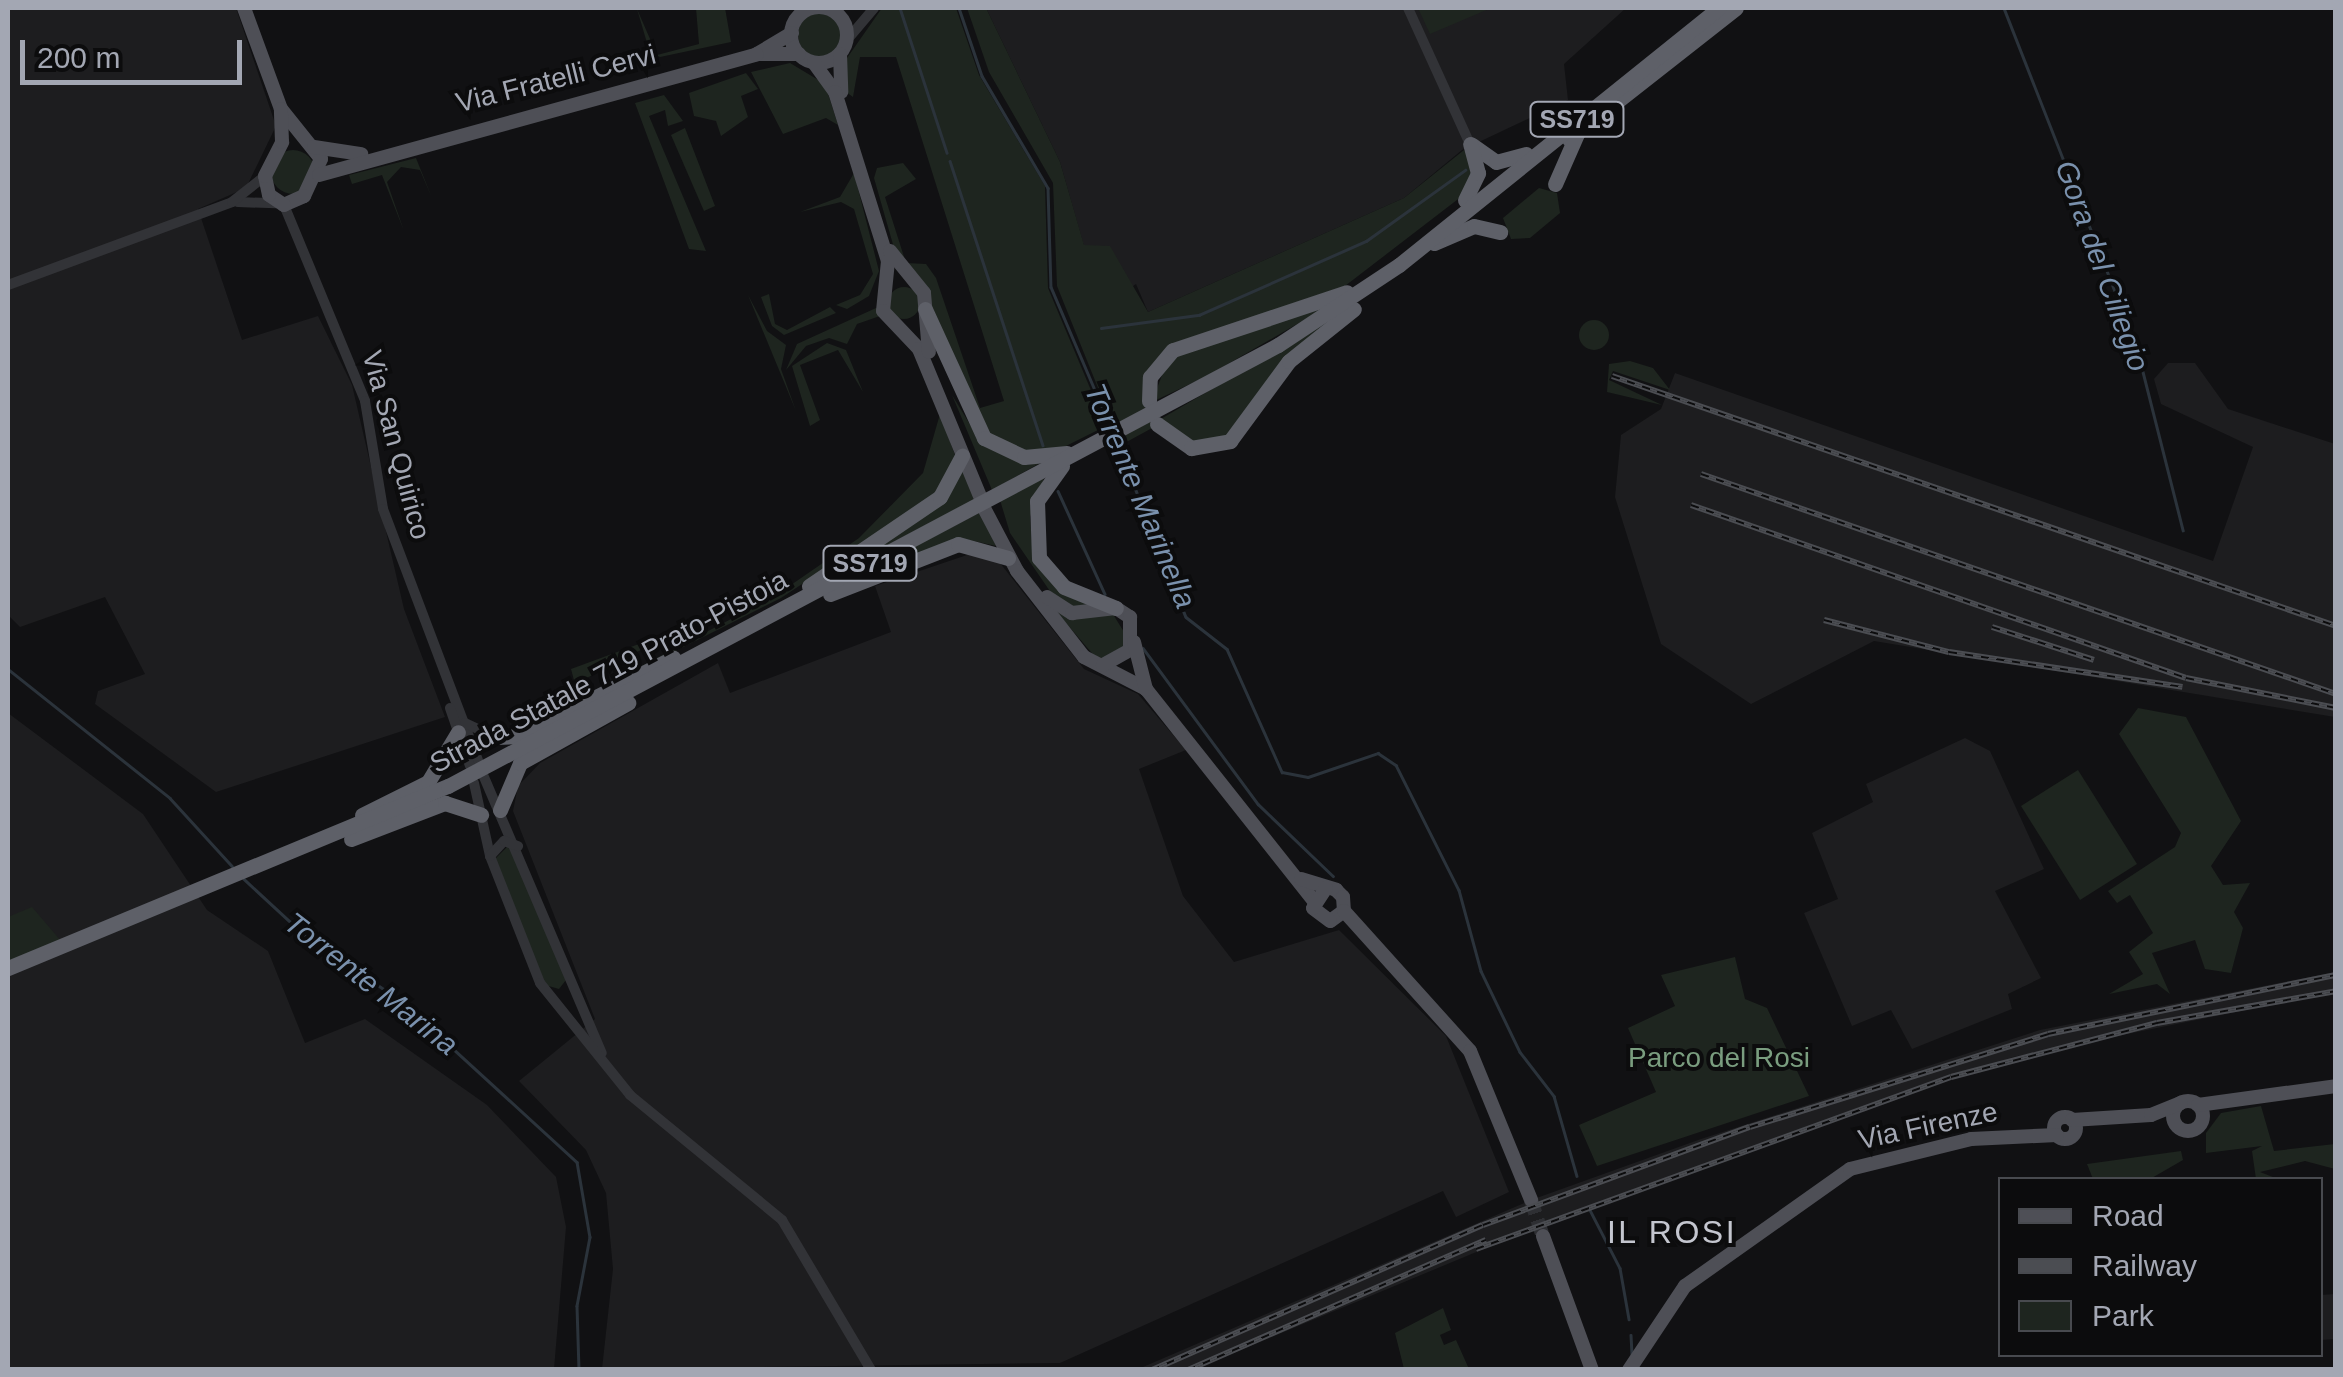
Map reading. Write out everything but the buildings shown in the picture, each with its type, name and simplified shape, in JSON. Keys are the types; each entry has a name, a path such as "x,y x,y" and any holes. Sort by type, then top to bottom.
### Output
{"highway":[{"name":"Strada Statale 719 Prato-Pistoia","path":"1435,237 1540,148 1719,8"},
{"name":"Strada Statale 719 Prato-Pistoia","path":"8,968 207,892 448,786 1156,411 1399,265 1736,8"},
{"path":"1555,184 1580,130"},
{"path":"1470,144 1496,162 1540,148"},
{"path":"1435,237 1475,185 1470,144"},
{"path":"1435,237 1474,226 1500,232"},
{"path":"1399,265 1289,361 1230,441 1191,448 1156,411 1154,372 1179,346 1289,317 1399,265"},
{"path":"922,313 984,438 1024,457 1080,450"},
{"path":"1080,450 1037,501 1035,546 1056,581 1116,608"},
{"path":"766,618 940,497 962,456"},
{"path":"766,618 958,544 1008,558"},
{"path":"496,738 519,736 648,668 724,640"},
{"path":"500,810 520,763 724,640"},
{"path":"283,860 428,782 460,727"},
{"path":"283,860 445,803 481,815"}],"main road":[{"path":"244,8 281,109 310,144 318,174"},
{"name":"Via Fratelli Cervi","path":"758,54 792,33 800,14 825,8 844,24 844,47"},
{"path":"792,33 798,54"},
{"path":"844,47 814,62 835,92 888,286 882,309 918,349 962,456 987,501 1054,604 1072,612 1116,608 1133,622 1146,689 1258,838 1300,878 1318,917 1339,916 1470,1051 1531,1200"},
{"path":"844,47 839,85 905,280 922,289 922,313 1008,558 1084,657 1146,689"},
{"name":"Via Fratelli Cervi","path":"318,174 367,154 758,54 798,54 814,62"},
{"path":"266,176 278,154 281,109"},
{"path":"278,154 310,144"},
{"name":"Via Fratelli Cervi","path":"310,144 367,154"},
{"name":"Via San Quirico","path":"304,196 318,174"},
{"name":"Via San Quirico","path":"266,176 280,204"},
{"path":"280,204 304,196"},
{"path":"888,286 905,280"},
{"path":"897,324 922,313"},
{"path":"1102,665 1134,639"},
{"path":"1300,878 1340,893 1339,916"},
{"path":"1313,900 1326,888"},
{"name":"Via Firenze","path":"1630,1367 1699,1274 1850,1168 2016,1133 2150,1116 2180,1103 2236,1100 2336,1086"},
{"name":"Via Firenze","path":"2150,1116 2190,1131 2236,1100"},
{"path":"2176,1125 2180,1103"},
{"path":"2198,1104 2202,1120"},
{"path":"1543,1236 1582,1353 1592,1370"},
{"path":"1581,1370 1582,1353"}],"street":[{"path":"844,47 874,8"},
{"path":"1408,8 1470,144"},
{"path":"8,285 232,202 266,176"},
{"name":"Via San Quirico","path":"300,229 304,196"},
{"path":"232,202 280,204"},
{"name":"Via San Quirico","path":"280,204 300,229 364,401 379,496 474,764"},
{"path":"460,727 496,738"},
{"path":"609,1067 519,847 479,780 481,815 490,856 548,993 609,1067 782,1220 871,1370"},
{"path":"490,856 504,841 519,847"},
{"path":"548,993 570,978"}],"shaded area":[{"path":"8,8 236,8 276,126 246,188 198,209 242,340 318,316 352,385 404,609 445,717 216,792 95,704 98,691 145,674 105,597 20,627 8,615"},
{"path":"986,8 1626,8 1564,64 1568,100 1462,150 1404,198 1148,312 1136,284 1129,289 1084,246 1060,162"},
{"path":"2168,363 2195,363 2228,409 2335,444 2335,717 1874,641 1751,704 1661,644 1615,497 1621,435 1661,409 1675,373 2213,561 2253,447 2161,404 2154,379"},
{"path":"970,554 1000,563 1084,669 1138,694 1186,750 1139,769 1183,896 1234,962 1339,930 1446,1036 1509,1192 1456,1217 1443,1191 1060,1363 602,1369 613,1269 606,1193 586,1150 519,1081 595,1019 513,811 518,786 540,763 718,663 730,693 891,632 875,586"},
{"path":"8,713 143,814 207,910 268,951 305,1043 365,1019 487,1105 556,1177 566,1227 554,1369 8,1369"},
{"path":"1965,738 1990,751 2044,869 1995,891 2041,978 2008,994 2012,1009 1912,1049 1891,1010 1852,1026 1804,913 1838,899 1812,833 1873,802 1866,784"},
{"path":"2335,972 2335,992 2013,1057 1498,1243 1195,1369 1136,1370 1531,1200 1701,1139 2040,1030"},
{"path":"2335,1294 2335,1339 2323,1340 2323,1295"}],"green space":[{"path":"696,8 725,8 731,42 660,57 650,53 637,9 657,55 699,44"},
{"path":"882,8 956,8 979,75 1045,186 1048,288 1106,426 1058,450 1038,454 991,439 931,314 929,289 896,255 874,178 877,168 903,163 916,179 885,197 906,263 926,264 936,278 980,408 1004,401 896,57 860,57 853,97 846,92 847,58"},
{"path":"967,8 986,8 1060,162 1084,245 1110,246 1148,312 1404,198 1464,150 1474,167 1466,193 1345,286 1182,341 1151,368 1154,427 1121,445 1057,286 1053,183 989,72"},
{"path":"1418,8 1491,8 1430,34"},
{"path":"820,13 836,19 842,35 836,51 820,57 804,51 798,35 804,19"},
{"path":"790,63 825,84 838,125 826,118 783,134 751,72"},
{"path":"746,73 758,89 741,96 748,117 721,136 716,121 694,116 689,93"},
{"path":"664,95 683,121 668,126 665,110 649,116 706,251 689,249 635,103"},
{"path":"685,128 715,206 704,211 671,135"},
{"path":"293,150 309,156 315,172 309,188 293,194 277,188 271,172 277,156"},
{"path":"416,158 432,198 420,170 401,167 387,182 404,231 382,175 352,184 349,175"},
{"path":"854,173 879,271 869,296 847,309 836,305 860,295 873,274 854,209 841,202 800,212 840,197"},
{"path":"1539,188 1557,193 1560,213 1530,238 1511,239 1503,218"},
{"path":"904,287 915,292 920,303 915,314 904,319 893,314 888,303 893,292"},
{"path":"769,294 775,324 787,330 830,307 836,313 784,335 772,326 761,297"},
{"path":"748,295 767,331 786,345 781,369 796,411"},
{"path":"1330,305 1207,376 1152,402 1168,359"},
{"path":"876,308 880,316 857,324 847,344 829,338 806,346 786,370 797,344"},
{"path":"1342,313 1303,344 1232,435 1199,445 1159,420"},
{"path":"1594,320 1604,325 1609,335 1604,345 1594,350 1584,345 1579,335 1584,325"},
{"path":"827,343 846,350 863,392 838,350 800,365 820,420 810,426 792,366"},
{"path":"1630,361 1653,368 1670,390 1613,371 1609,380 1662,405 1607,392 1609,364"},
{"path":"952,395 974,431 1040,463 992,490"},
{"path":"940,414 955,455 944,490 781,598 546,716 775,596 859,538 923,473"},
{"path":"962,470 977,498 829,576 947,498"},
{"path":"1044,478 1030,517 1033,555 1093,604 1076,609 1056,600 1010,533 1000,500"},
{"path":"981,512 996,546 965,539 848,581"},
{"path":"1053,608 1111,611 1129,640 1112,658 1097,659"},
{"path":"666,634 664,638 575,684 571,669"},
{"path":"2138,708 2186,717 2241,821 2211,866 2223,885 2250,883 2234,912 2243,928 2231,973 2205,969 2195,940 2152,953 2170,994 2157,984 2109,994 2143,974 2129,952 2153,933 2130,895 2117,903 2108,891 2175,847 2181,833 2119,734"},
{"path":"2078,770 2137,864 2080,900 2021,806"},
{"path":"510,844 566,980 559,989 545,985 495,859"},
{"path":"32,907 61,941 8,961 8,917"},
{"name":"Parco del Rosi","path":"1735,957 1745,999 1767,1008 1809,1096 1597,1166 1579,1125 1656,1092 1628,1028 1675,1006 1661,975"},
{"path":"2261,1106 2274,1151 2335,1144 2335,1169 2305,1161 2260,1172 2273,1177 2256,1177 2252,1151 2262,1146 2206,1153 2206,1133 2221,1113"},
{"path":"2181,1151 2183,1160 2153,1177 2092,1177 2087,1164"},
{"path":"1443,1308 1451,1330 1440,1335 1444,1345 1456,1340 1469,1369 1404,1369 1395,1333"}],"waterway":[{"path":"900,8 947,153"},
{"name":"Torrente Marinella","path":"959,8 982,76 1048,188 1051,287 1110,425"},
{"name":"Gora del Ciliegio","path":"2004,8 2137,348 2183,530"},
{"path":"950,161 1043,445"},
{"path":"1101,328 1199,315 1366,241 1465,170"},
{"name":"Torrente Marinella","path":"1115,437 1186,617 1227,649 1282,772 1308,777 1378,753 1396,765 1459,890 1481,971 1520,1052 1554,1096 1577,1176"},
{"path":"1058,491 1105,594"},
{"path":"1143,648 1258,804 1333,876"},
{"name":"Torrente Marina","path":"8,669 170,798 232,866"},
{"name":"Torrente Marina","path":"244,879 308,938 400,1000 577,1162 590,1237 577,1306 579,1370"},
{"name":"Torrente Marinella","path":"1590,1210 1620,1268 1629,1319"},
{"name":"Torrente Marinella","path":"1631,1335 1632,1354"}],"tunnel":[{"path":"1531,1200 1543,1236"}],"railway":[{"path":"1612,376 2336,626"},
{"path":"1701,474 2336,694"},
{"path":"1691,505 2186,678 2336,708"},
{"path":"1824,620 1949,652 2182,687"},
{"path":"1992,627 2094,660"},
{"path":"1152,1370 1483,1225 1750,1127 2048,1034 2336,975"},
{"path":"1476,1249 1951,1077 2157,1023 2336,991"},
{"path":"1188,1370 1486,1240"}],"district":[{"name":"IL ROSI","path":"1672,1232"}]}
